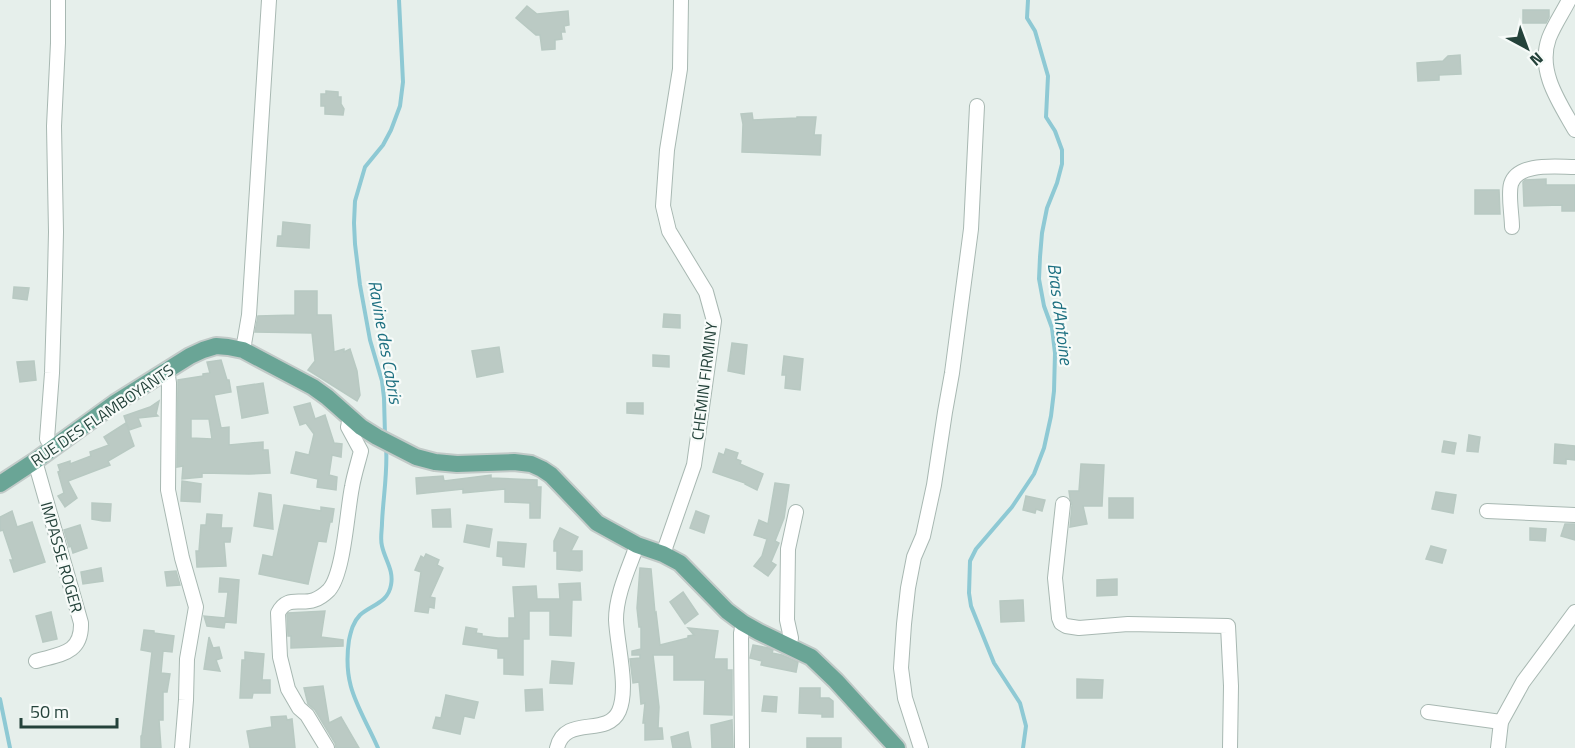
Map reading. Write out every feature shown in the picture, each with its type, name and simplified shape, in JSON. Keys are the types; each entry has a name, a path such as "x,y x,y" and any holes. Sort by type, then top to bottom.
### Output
{"main road":[{"name":"RUE DES FLAMBOYANTS","path":"0,484 167,369 202,350 216,346 243,350 313,387 356,422 416,457 457,464 514,462 531,464 542,469 551,475 597,524 680,564 727,611 743,623 811,657 897,748"}],"street":[{"path":"53,447 47,439 55,285 54,126 58,0"},
{"path":"243,350 249,315 269,0"},
{"name":"CHEMIN FIRMINY","path":"663,554 694,465 714,321 706,292 669,231 663,206 667,150 680,69 681,0"},
{"path":"1569,0 1550,37 1545,62 1553,88 1575,130"},
{"path":"921,748 905,698 901,668 904,624 914,557 923,536 934,485 952,373 971,229 977,106"},
{"path":"1512,226 1510,186 1517,174 1533,168 1575,167"},
{"path":"167,369 169,383 168,490 182,558 196,607 187,659 182,748"},
{"path":"327,748 288,689 280,657 278,613 287,603 313,601 324,595 332,587 337,576 352,487 361,452 348,427 356,422"},
{"name":"IMPASSE ROGER","path":"35,461 81,623 80,639 68,652 36,661"},
{"path":"1063,504 1055,578 1061,623 1079,628 1128,624 1228,626 1231,686 1230,748"},
{"path":"1487,511 1575,515"},
{"path":"789,646 791,638 787,620 788,549 796,512"},
{"path":"557,748 567,733 578,727 606,724 617,716 621,708 622,675 616,619 618,602 637,545"},
{"path":"1498,748 1501,722 1523,682 1568,630 1575,612"},
{"path":"742,748 741,633 743,623"},
{"path":"1428,712 1501,722"}],"building":[{"path":"527,6 537,14 568,11 569,25 564,26 565,32 561,32 562,39 555,40 555,49 542,50 540,35 536,35 516,18"},
{"path":"1523,10 1549,10 1549,17 1546,23 1523,23"},
{"path":"1460,55 1461,74 1439,75 1439,80 1418,81 1417,63 1443,61 1448,56"},
{"path":"326,91 338,92 344,109 343,115 325,114 325,106 321,106 321,94 326,94"},
{"path":"752,113 753,120 816,117 814,135 821,135 820,155 742,152 741,114"},
{"path":"1546,179 1546,185 1575,185 1575,211 1562,211 1562,205 1524,206 1523,182"},
{"path":"1475,190 1499,190 1500,214 1475,214"},
{"path":"283,222 310,225 309,248 277,246 278,236 282,236"},
{"path":"14,287 29,288 27,300 13,298"},
{"path":"295,291 317,291 317,315 331,315 334,352 344,349 344,352 350,349 357,371 360,395 357,401 308,370 315,361 312,333 255,332 258,316 295,315"},
{"path":"664,314 680,315 680,328 663,327"},
{"path":"732,343 747,345 744,374 728,371"},
{"path":"499,347 503,372 477,377 472,351"},
{"path":"653,355 669,356 669,367 653,366"},
{"path":"784,356 803,359 800,390 785,388 786,375 782,375"},
{"path":"221,360 227,380 229,380 231,392 214,395 221,428 229,427 229,445 263,442 263,450 268,450 270,473 202,473 202,477 182,479 183,466 177,467 178,380 210,373 207,362","holes":["191,419 209,419 212,439 191,438"]},
{"path":"34,361 36,380 20,382 17,362"},
{"path":"263,383 268,413 242,418 237,387"},
{"path":"159,401 156,414 158,416 138,418 141,426 129,430 124,416 150,407"},
{"path":"310,403 315,419 325,415 334,443 342,444 341,457 332,455 329,475 337,477 336,490 317,487 318,479 291,473 296,452 309,455 314,434 306,423 300,425 294,407"},
{"path":"627,403 643,403 643,414 627,413"},
{"path":"126,423 134,446 108,461 110,465 68,481 77,498 65,507 58,496 64,493 58,465 70,461 70,464 91,456 90,452 109,445 104,437"},
{"path":"1469,435 1480,437 1478,452 1467,451"},
{"path":"1444,441 1456,443 1454,454 1442,452"},
{"path":"1555,444 1575,446 1575,460 1566,459 1566,464 1554,463"},
{"path":"726,449 738,453 736,459 741,461 740,464 763,474 757,490 745,483 713,472 719,453 724,455"},
{"path":"1081,464 1104,465 1102,506 1083,506 1087,524 1070,527 1072,505 1069,491 1079,491"},
{"path":"491,475 491,478 537,480 537,487 541,487 540,518 530,518 530,503 505,502 505,489 463,493 463,489 417,494 416,478 443,476 444,481"},
{"path":"182,481 201,484 200,502 181,501"},
{"path":"775,483 789,485 784,518 775,541 779,543 771,562 776,565 768,576 754,566 762,556 767,539 754,535 759,520 768,524"},
{"path":"1436,492 1456,495 1453,513 1432,509"},
{"path":"259,493 271,495 273,529 254,526"},
{"path":"1026,496 1045,500 1042,511 1036,509 1035,513 1023,510"},
{"path":"1109,498 1133,498 1133,518 1109,518"},
{"path":"92,503 111,504 110,521 92,519"},
{"path":"284,505 321,511 321,507 334,509 326,542 318,541 308,584 259,574 263,555 273,557"},
{"path":"450,509 451,527 433,527 432,510"},
{"path":"12,511 17,527 32,522 45,562 14,572 10,560 13,560 3,530 0,531 0,517"},
{"path":"696,511 709,516 704,533 690,528"},
{"path":"207,514 222,515 221,528 232,528 230,542 224,542 226,566 197,567 196,551 199,551 201,525 206,525"},
{"path":"1565,524 1575,524 1575,540 1561,536"},
{"path":"80,525 87,548 73,553 64,530"},
{"path":"467,525 492,529 489,547 464,542"},
{"path":"560,528 578,537 571,551 582,551 582,570 580,571 557,569 557,551 554,551 554,541"},
{"path":"1530,528 1546,529 1545,541 1530,540"},
{"path":"498,542 526,544 524,567 503,565 503,557 497,556"},
{"path":"1431,546 1446,550 1442,563 1426,559"},
{"path":"426,554 439,560 437,565 443,568 430,597 435,598 434,608 429,607 428,613 415,611 421,572 415,570 421,556 424,558"},
{"path":"101,568 103,581 83,584 81,572"},
{"path":"640,568 651,569 660,645 694,635 688,628 718,631 714,659 727,659 727,670 732,670 732,715 704,714 705,680 674,680 674,655 653,655 659,707 658,728 662,728 663,739 645,740 645,723 643,723 645,703 641,704 639,682 633,683 630,659 640,658 640,655 632,655 632,651 641,649 641,627 639,627 637,608"},
{"path":"176,571 180,585 167,586 165,572"},
{"path":"220,578 239,580 236,623 225,622 224,628 207,626 204,616 225,618 228,592 219,592"},
{"path":"1117,579 1117,595 1097,596 1097,580"},
{"path":"580,583 581,600 572,600 571,636 550,635 550,611 529,611 529,639 523,639 523,675 504,674 504,658 498,658 498,649 463,644 466,627 477,629 476,633 482,636 509,638 509,618 515,618 513,587 536,586 537,599 560,599 559,584"},
{"path":"683,592 698,614 685,624 670,602"},
{"path":"1023,600 1024,621 1001,622 1000,601"},
{"path":"325,611 321,637 343,640 343,646 291,648 291,636 288,636 288,613"},
{"path":"51,612 57,639 43,642 36,616"},
{"path":"144,630 174,636 172,652 163,651 161,673 170,674 167,692 163,692 163,720 159,720 161,748 141,748 152,652 141,650"},
{"path":"209,637 213,648 219,647 222,658 216,660 220,671 204,669"},
{"path":"753,645 769,648 773,650 772,653 798,662 796,672 761,665 762,661 750,658"},
{"path":"245,652 264,654 262,680 270,680 270,693 253,693 252,698 240,698 242,660 245,660"},
{"path":"552,661 574,663 572,684 550,683"},
{"path":"1077,679 1103,680 1102,698 1077,698"},
{"path":"323,686 329,723 341,717 359,748 336,748 315,710 308,704 304,688"},
{"path":"800,688 820,688 820,698 829,698 833,701 833,717 799,713"},
{"path":"542,689 543,710 526,711 525,690"},
{"path":"446,695 478,702 474,718 464,716 460,734 433,728 436,717 441,718"},
{"path":"764,696 777,697 776,712 762,711"},
{"path":"286,716 287,720 292,719 295,748 250,748 247,731 272,727 271,717"},
{"path":"732,720 733,748 712,748 711,725"},
{"path":"688,732 691,748 673,748 671,737"},
{"path":"807,738 841,738 841,748 807,748"}],"waterway":[{"name":"Ravine des Cabris","path":"385,435 382,381 370,340 360,285 354,223 355,201 365,167 383,145 400,106 403,82 399,0"},
{"name":"Bras d'Antoine","path":"1023,748 1026,726 1020,703 994,663 971,606 969,593 970,561 976,549 1012,507 1034,474 1044,448 1054,391 1055,353 1052,328 1044,306 1039,279 1042,233 1047,208 1062,164 1062,150 1055,131 1046,117 1048,76 1035,31 1027,18 1028,0"},
{"name":"Ravine des Cabris","path":"378,748 354,697 347,657 349,640 356,621 360,615 383,600 392,580 381,540 386,446"},
{"path":"0,699 10,748"}]}
